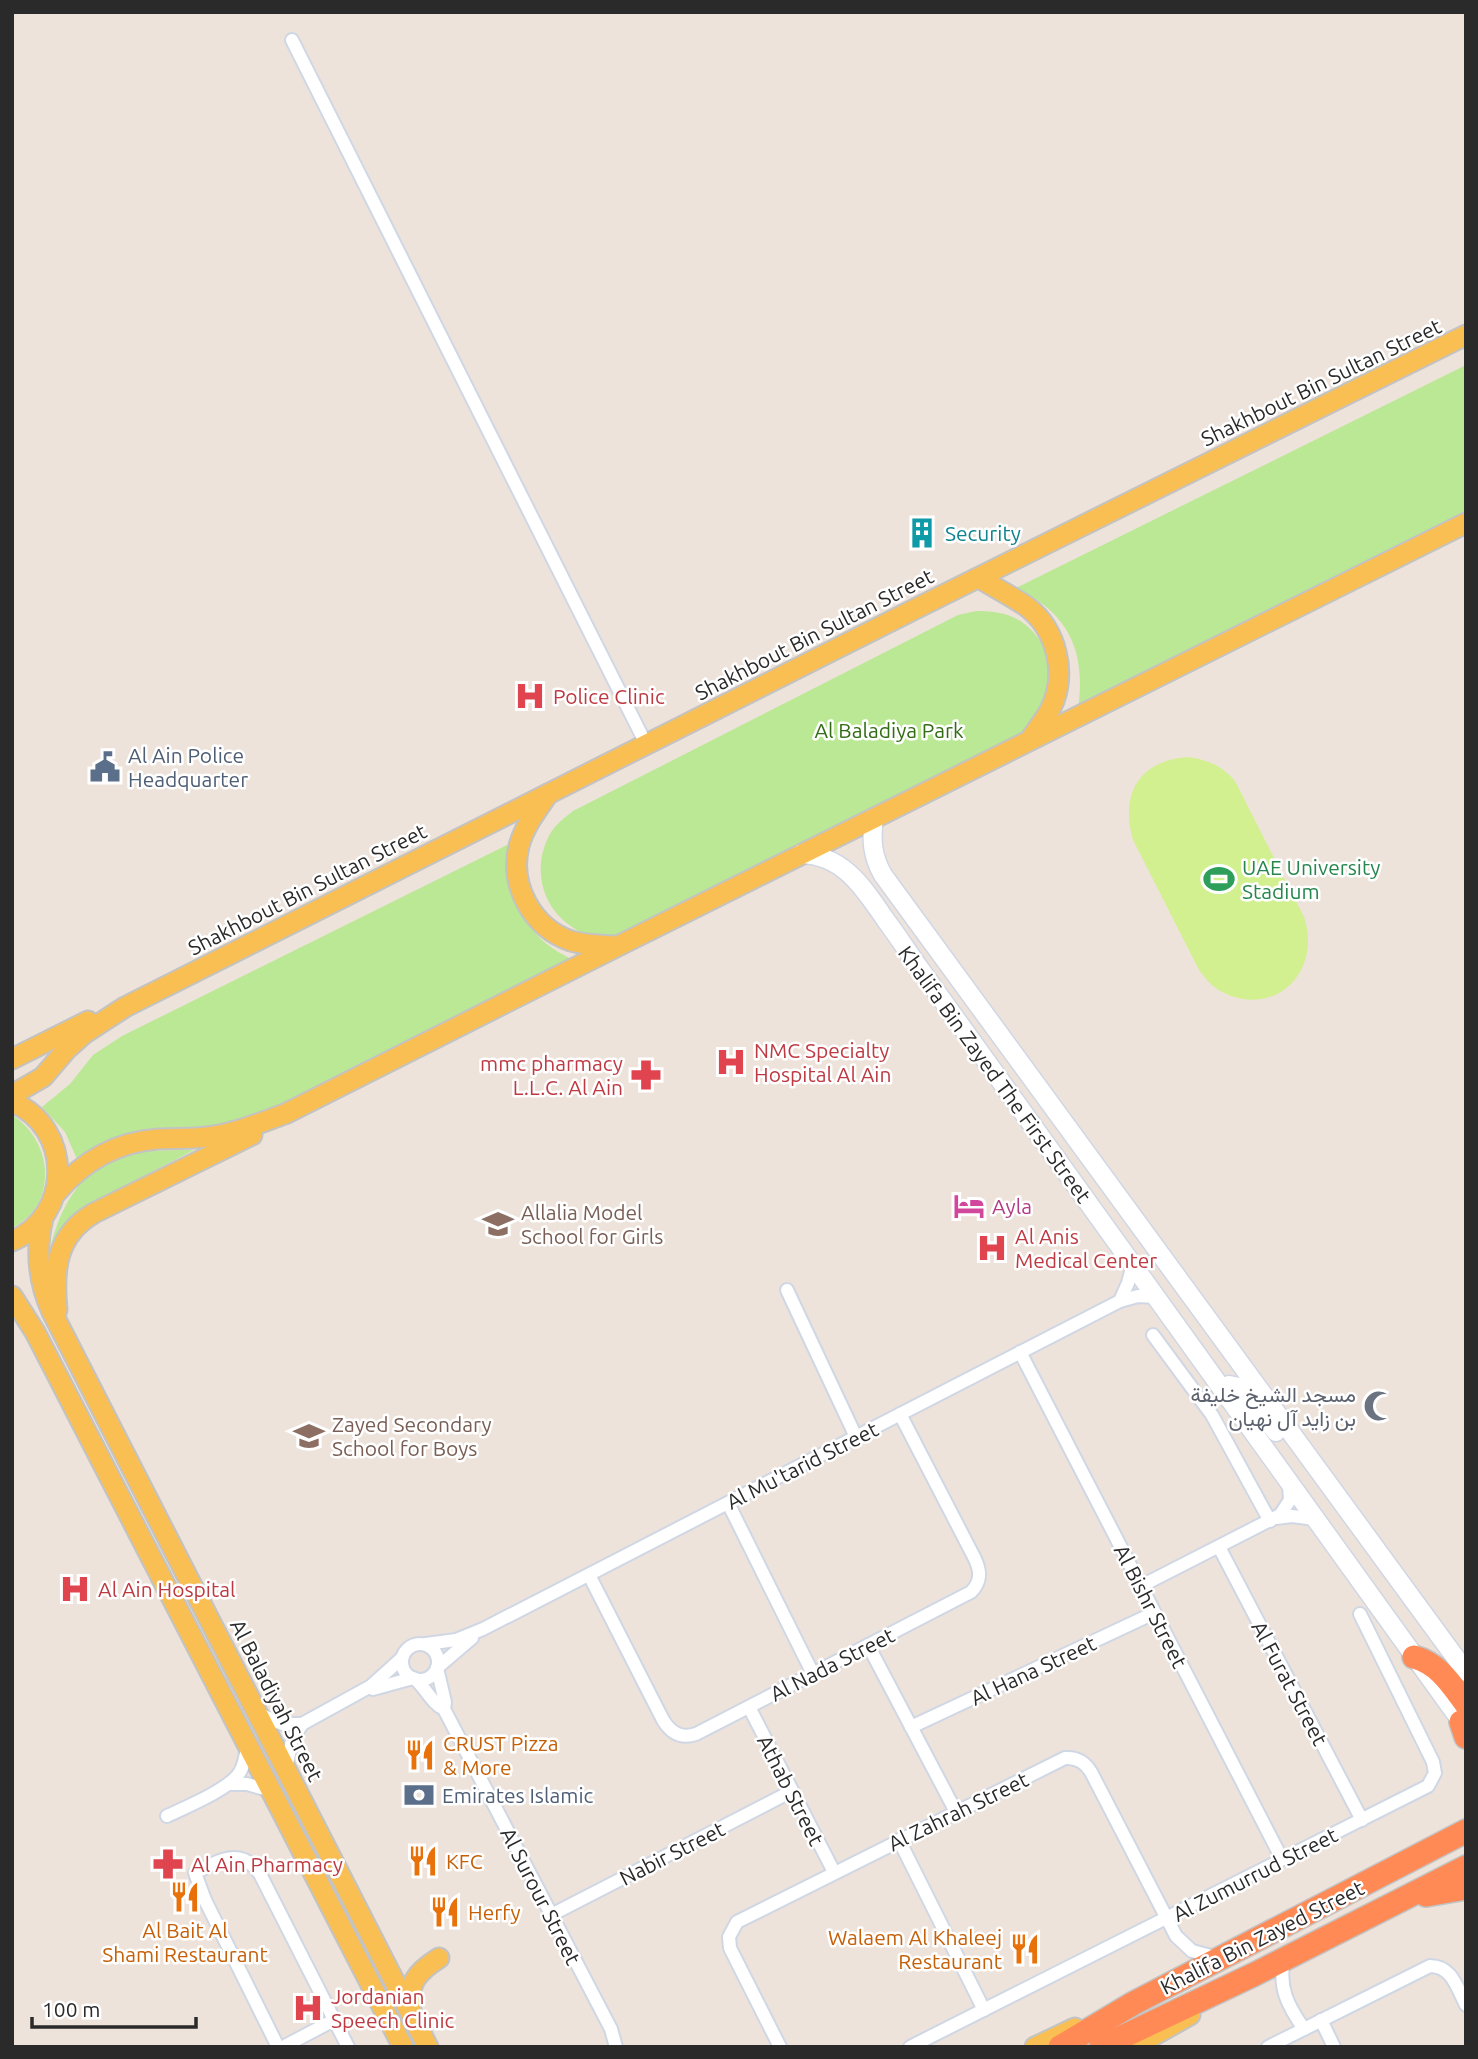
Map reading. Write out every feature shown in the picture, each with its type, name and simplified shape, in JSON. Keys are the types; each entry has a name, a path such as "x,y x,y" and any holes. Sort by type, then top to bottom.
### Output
{"highway":[{"path":"1414,1657 1428,1662 1440,1671 1465,1723"},
{"path":"1375,1913 1382,1899 1390,1891 1463,1834"},
{"name":"Khalifa Bin Zayed Street","path":"1060,2047 1134,2003 1463,1834"},
{"name":"Khalifa Bin Zayed Street","path":"1101,2047 1255,1974 1466,1867"},
{"path":"1399,1900 1466,1888"}],"main road":[{"name":"Shakhbout Bin Sultan Street","path":"12,1095 43,1077 85,1033 125,1007 1466,335"},
{"path":"61,1328 56,1290 57,1265 65,1241 74,1227 94,1213 244,1139 285,1114 615,947 1466,523"},
{"path":"979,578 1035,614 1054,644 1059,667 1057,690 1049,711 1029,740"},
{"path":"549,793 519,845 517,874 523,898 537,918 559,936 586,944 615,947"},
{"name":"Khalifa Bin Zayed The First Street","path":"874,818 872,844 878,868 1466,1672"},
{"name":"Khalifa Bin Zayed The First Street","path":"801,854 820,857 847,870 861,884 1414,1657"},
{"path":"899,939 905,936 913,938 948,983 955,989 968,992"},
{"path":"12,1059 84,1023 125,1007"},
{"path":"12,1102 38,1119 52,1141 59,1167 56,1193"},
{"path":"12,1241 32,1229 43,1218 56,1193 82,1166 115,1147 158,1139 216,1136 285,1114"},
{"path":"1054,1156 1081,1175 1178,1306 1188,1311 1198,1306"},
{"name":"Al Baladiyah Street","path":"43,1218 38,1245 39,1273 47,1299 428,2047"},
{"path":"12,1296 35,1332 403,2047"},
{"path":"12,1313 35,1332"},
{"path":"1215,1329 1211,1357 1218,1382 1240,1387 1298,1461 1311,1471 1321,1473"},
{"path":"412,2015 410,1999 413,1982 417,1974 439,1958"},
{"path":"1133,2047 1255,1974"},
{"path":"1035,2047 1134,2003"}],"street":[{"path":"292,40 646,744"},
{"path":"1120,1301 1133,1264"},
{"path":"787,1290 856,1437"},
{"name":"Al Mu'tarid Street","path":"426,1644 456,1640 483,1629 1120,1301 1138,1296 1157,1297"},
{"path":"1153,1335 1212,1415 1273,1520"},
{"name":"Al Bishr Street","path":"1020,1352 1282,1859"},
{"name":"Al Nada Street","path":"589,1575 669,1729 680,1735 692,1736 966,1595 975,1588 979,1579 977,1564 900,1414"},
{"path":"1141,1586 1273,1520 1284,1511 1290,1500 1289,1483"},
{"path":"728,1503 813,1674"},
{"path":"1273,1520 1292,1516 1315,1519"},
{"name":"Al Furat Street","path":"1219,1547 1362,1820"},
{"name":"Al Hana Street","path":"911,1727 1154,1612"},
{"name":"Al Zumurrud Street","path":"910,2047 1428,1786 1435,1773 1433,1762 1360,1614"},
{"name":"Al Mu'tarid Street","path":"438,1668 483,1629"},
{"path":"257,1712 283,1724 302,1724 382,1678 412,1645 426,1644 437,1654 438,1668 429,1678 414,1679 360,1693"},
{"path":"868,1645 956,1812"},
{"path":"402,1658 404,1670 414,1679"},
{"name":"Al Surour Street","path":"438,1668 444,1709"},
{"name":"Al Surour Street","path":"414,1679 438,1706 444,1709 611,2029 617,2047"},
{"name":"Athab Street","path":"749,1707 834,1872"},
{"path":"286,1768 292,1740 302,1724"},
{"path":"167,1816 230,1784 244,1765 247,1743"},
{"name":"Al Zahrah Street","path":"780,2047 732,1954 730,1932 741,1918 1069,1758 1086,1764 1091,1772 1176,1936 1186,1947 1198,1954 1220,1958"},
{"path":"230,1784 256,1786 272,1791"},
{"name":"Nabir Street","path":"551,1915 792,1791"},
{"path":"899,1840 984,2010"},
{"path":"334,2020 280,2047 205,1900 195,1873 225,1858 238,1858 253,1865 260,1874 348,2047"},
{"path":"1284,1959 1283,1993 1304,2029"},
{"path":"1268,2047 1430,1966 1440,1967 1448,1972 1466,2005"},
{"path":"1321,2020 1334,2047"}],"green space":[{"path":"1466,365 1466,518 1078,709 1079,670 1070,637 1050,610 1016,588"},
{"name":"Al Baladiya Park","path":"976,611 1008,615 1016,619 1031,630 1049,655 1053,674 1038,727 659,923 618,937 600,939 577,930 554,910 541,879 542,856 552,831 573,811 958,615"},
{"name":"UAE University Stadium","path":"1187,757 1214,764 1235,781 1304,917 1308,937 1300,972 1290,985 1276,994 1260,999 1242,999 1222,992 1209,982 1199,970 1133,840 1129,809 1131,795 1137,783 1156,765"},
{"path":"517,840 521,894 527,920 545,942 578,962 262,1122 166,1137 81,1168 65,1132 42,1107 70,1084 93,1055 122,1036"},
{"path":"12,1115 26,1126 36,1140 45,1172 38,1204 12,1228"},
{"path":"194,1150 86,1206 63,1227 51,1246 56,1227 73,1194 97,1169 130,1154"}],"place":[{"name":"Security","path":"922,533"},
{"name":"Police Clinic","path":"530,696"},
{"name":"Al Ain Police Headquarter","path":"105,767"},
{"name":"UAE University Stadium","path":"1219,879"},
{"name":"NMC Specialty Hospital Al Ain","path":"731,1062"},
{"name":"mmc pharmacy L.L.C. Al Ain","path":"646,1075"},
{"name":"Ayla","path":"969,1206"},
{"name":"Allalia Model School for Girls","path":"498,1224"},
{"name":"Al Anis Medical Center","path":"992,1248"},
{"name":"مسجد الشيخ خليفة بن زايد آل نهيان","path":"1379,1406"},
{"name":"Zayed Secondary School for Boys","path":"309,1436"},
{"name":"Al Ain Hospital","path":"75,1589"},
{"name":"CRUST Pizza & More","path":"420,1755"},
{"name":"Emirates Islamic","path":"419,1795"},
{"name":"KFC","path":"423,1861"},
{"name":"Al Ain Pharmacy","path":"168,1864"},
{"name":"Al Bait Al Shami Restaurant","path":"185,1897"},
{"name":"Herfy","path":"445,1912"},
{"name":"Walaem Al Khaleej Restaurant","path":"1025,1949"},
{"name":"Jordanian Speech Clinic","path":"308,2008"}]}
